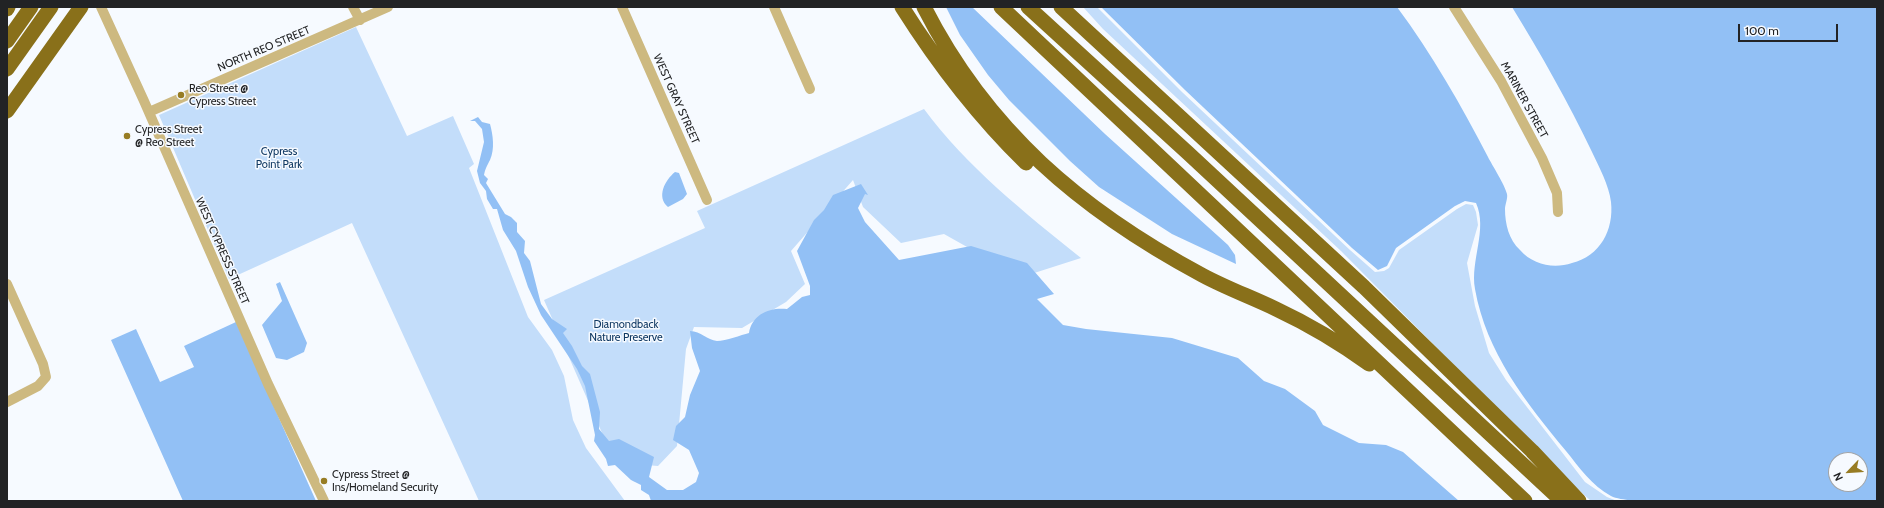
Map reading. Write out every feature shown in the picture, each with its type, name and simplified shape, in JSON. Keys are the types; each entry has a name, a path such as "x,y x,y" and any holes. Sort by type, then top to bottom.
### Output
{"highway":[{"path":"7,41 31,7"},
{"path":"7,69 51,7"},
{"path":"902,7 925,44 962,94 985,121 1031,168 1069,200 1109,229 1164,260 1203,275 1277,309 1336,342 1375,368 1430,411"},
{"path":"924,7 950,53 981,97 1012,134 1045,168 1080,198 1124,230 1203,275"},
{"path":"1001,7 1525,501"},
{"path":"1028,7 1177,143 1562,501"},
{"path":"1061,7 1364,286 1532,451 1579,501"},
{"path":"1073,7 1107,48"},
{"path":"7,111 80,8"}],"street":[{"name":"WEST CYPRESS STREET","path":"102,7 268,384 324,501"},
{"path":"353,7 360,20"},
{"name":"NORTH REO STREET","path":"149,112 388,7"},
{"name":"WEST GRAY STREET","path":"622,7 707,200"},
{"path":"774,7 810,89"},
{"name":"MARINER STREET","path":"1454,7 1501,81 1542,158 1557,193 1558,212"},
{"path":"7,284 43,364 46,377 38,386 7,402"}],"green space":[{"path":"1083,7 1097,7 1182,92 1375,272 1384,271 1389,268 1399,250 1457,209 1466,204 1473,205 1476,212 1478,225 1467,263 1475,306 1489,353 1506,380 1585,482 1607,497 1617,501 1591,501 1570,482 1341,251 1103,29"},
{"name":"Cypress Point Park","path":"356,27 407,136 453,116 474,164 469,168 528,317 552,350 564,376 573,420 586,448 625,501 479,501 352,223 229,279 159,115"},
{"name":"Diamondback Nature Preserve","path":"924,109 978,170 1039,224 1081,258 1028,275 1008,270 944,234 901,243 863,207 853,180 791,251 805,284 786,302 742,328 694,327 686,349 677,446 658,466 633,464 606,442 544,300 705,228 697,211"}],"shaded area":[{"path":"946,7 972,7 1105,134 1228,245 1235,255 1236,264 1172,234 1099,187 1070,161 1009,100 988,75 960,35"},
{"path":"1101,7 1397,7 1446,80 1506,190 1507,196 1505,209 1510,237 1516,246 1531,259 1544,264 1558,266 1582,260 1597,248 1603,240 1610,222 1610,196 1601,170 1573,115 1544,60 1512,7 1877,7 1877,501 1631,501 1615,498 1604,492 1586,476 1536,414 1510,376 1488,334 1480,312 1475,289 1475,267 1480,234 1479,213 1476,203 1465,201 1455,206 1396,248 1387,266 1378,270 1352,248 1185,90"},
{"path":"478,117 482,122 490,124 493,137 492,156 484,175 488,179 486,183 505,214 517,223 517,232 525,241 524,253 530,261 541,304 552,319 567,329 563,333 572,346 582,366 590,374 600,412 599,429 609,441 619,439 654,457 649,477 667,490 683,490 696,482 699,473 689,450 673,440 676,426 685,417 690,395 700,371 692,348 690,331 697,332 717,341 733,338 749,333 754,321 763,313 774,309 787,309 802,297 810,295 810,286 797,251 814,220 824,210 833,195 861,184 868,195 865,194 858,208 865,222 899,260 971,246 1027,263 1054,294 1037,299 1063,325 1086,329 1172,338 1238,358 1264,381 1285,389 1315,411 1323,425 1359,443 1386,445 1403,452 1459,501 651,501 649,495 641,490 641,485 631,480 615,465 608,466 606,459 594,441 595,435 585,386 577,369 541,315 528,287 516,251 503,230 497,209 493,209 487,199 486,191 480,183 477,171 484,142 482,129 475,121 470,121"},
{"path":"675,172 679,173 687,194 683,199 668,207 664,203 662,194 663,189 668,179"},
{"path":"280,282 307,343 304,352 287,360 276,358 262,325 282,301 276,284"},
{"path":"236,322 316,501 183,501 111,340 136,329 160,382 194,367 184,346"}],"place":[{"name":"Reo Street @ Cypress Street","path":"181,95"},
{"name":"Cypress Street @ Reo Street","path":"127,136"},
{"name":"Cypress Street @ Ins/Homeland Security","path":"324,481"}]}
